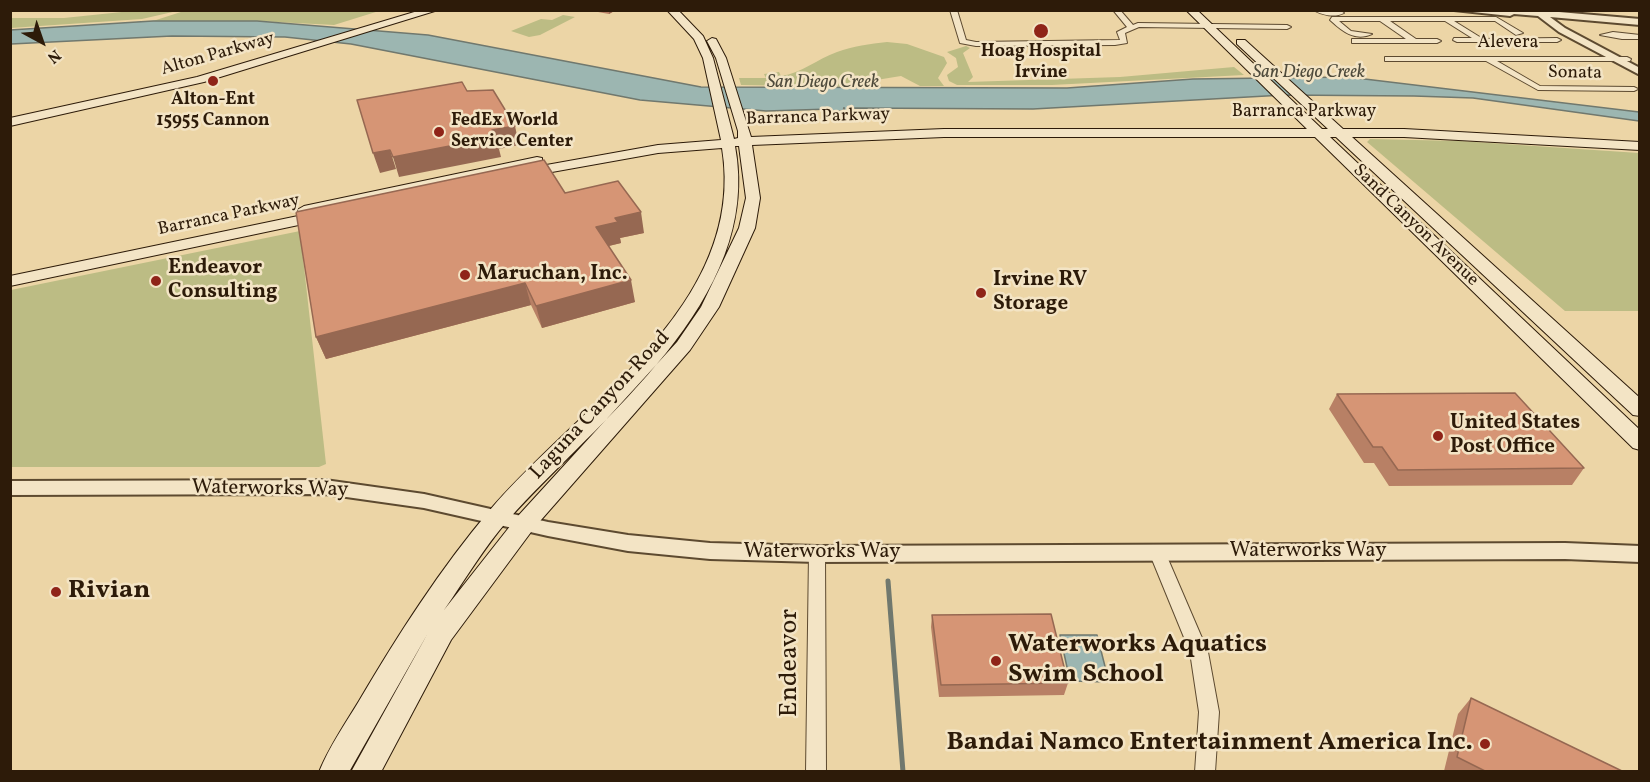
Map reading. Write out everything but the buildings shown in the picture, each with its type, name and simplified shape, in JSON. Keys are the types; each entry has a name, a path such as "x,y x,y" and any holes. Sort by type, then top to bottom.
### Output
{"main road":[{"name":"Alton Parkway","path":"10,116 172,81 415,10"},
{"name":"Alton Parkway","path":"10,122 182,85 433,10"},
{"name":"Laguna Canyon Road","path":"333,771 407,642 498,516 651,359 700,292 718,254 730,215 733,172 708,58 699,38 672,10"},
{"name":"Laguna Canyon Road","path":"365,771 442,632 526,522 684,346 710,307 736,256 747,228 753,198 745,136 716,47 684,10"},
{"name":"Sand Canyon Avenue","path":"1191,10 1284,101 1323,128 1640,411"},
{"name":"Sand Canyon Avenue","path":"1215,17 1305,102 1323,128 1640,442"},
{"name":"Barranca Parkway","path":"10,270 545,159 631,144 745,136 1424,126 1640,138"},
{"name":"Barranca Parkway","path":"1323,128 1640,146"},
{"name":"Barranca Parkway","path":"10,281 593,159 725,137"}],"street":[{"path":"953,10 963,41 972,44 1115,43 1124,41 1121,32 1130,26 1287,27 1226,27"},
{"path":"1116,10 1130,26"},
{"path":"1316,10 1324,14 1496,19 1520,33 1471,34"},
{"path":"1447,19 1446,14 1450,10"},
{"path":"1458,10 1545,13 1640,65"},
{"path":"1501,10 1640,22"},
{"path":"1545,13 1562,30 1640,72"},
{"path":"1403,34 1349,33 1332,19 1379,14 1414,41"},
{"path":"1447,19 1481,40"},
{"path":"1622,36 1640,37"},
{"path":"1355,40 1437,41"},
{"path":"1457,40 1557,40"},
{"name":"Alevera","path":"1388,59 1627,59"},
{"name":"Sonata","path":"1488,59 1538,88 1634,89"},
{"name":"Waterworks Way","path":"10,488 325,488 424,501 628,543 682,549 817,554 1565,551 1640,554"},
{"path":"1157,552 1199,652 1209,712 1205,771"},
{"name":"Endeavor","path":"816,771 817,554"}],"green space":[{"path":"141,10 177,11 142,19 11,28 11,18 64,18"},
{"path":"184,11 379,11 334,25 257,21 153,21"},
{"path":"563,15 575,17 540,35 529,37 511,31 541,19 552,20"},
{"path":"887,42 907,44 944,57 947,63 938,78 944,86 920,86 901,76 864,82 864,87 741,85 739,78 766,78 764,74 779,72 781,76 803,69 843,50"},
{"path":"966,46 970,48 963,53 973,77 968,82 1120,77 1234,67 1244,75 1052,85 957,85 949,81 947,75 958,67 956,58 947,52"},
{"path":"1370,139 1460,141 1639,153 1639,311 1565,311 1367,142"},
{"path":"300,231 326,464 319,467 11,467 11,290"}],"water":[{"name":"San Diego Creek","path":"153,21 257,21 428,35 701,87 1067,88 1193,79 1348,77 1639,112 1639,121 1473,98 1414,96 1284,95 1033,109 853,108 852,111 832,111 831,109 766,111 640,100 351,44 285,37 172,36 11,44 10,30"},
{"path":"1060,635 1097,635 1109,682 1070,681"}],"waterway":[{"path":"842,122 844,108"},
{"path":"888,581 903,772"}],"place":[{"name":"Hoag Hospital Irvine","path":"1041,31"},
{"name":"Alton-Ent 15955 Cannon","path":"213,81"},
{"name":"FedEx World Service Center","path":"439,132"},
{"name":"Maruchan, Inc.","path":"465,275"},
{"name":"Endeavor Consulting","path":"156,281"},
{"name":"Irvine RV Storage","path":"981,293"},
{"name":"United States Post Office","path":"1438,436"},
{"name":"Rivian","path":"56,592"},
{"name":"Waterworks Aquatics Swim School","path":"996,661"},
{"name":"Bandai Namco Entertainment America Inc.","path":"1485,744"}]}
